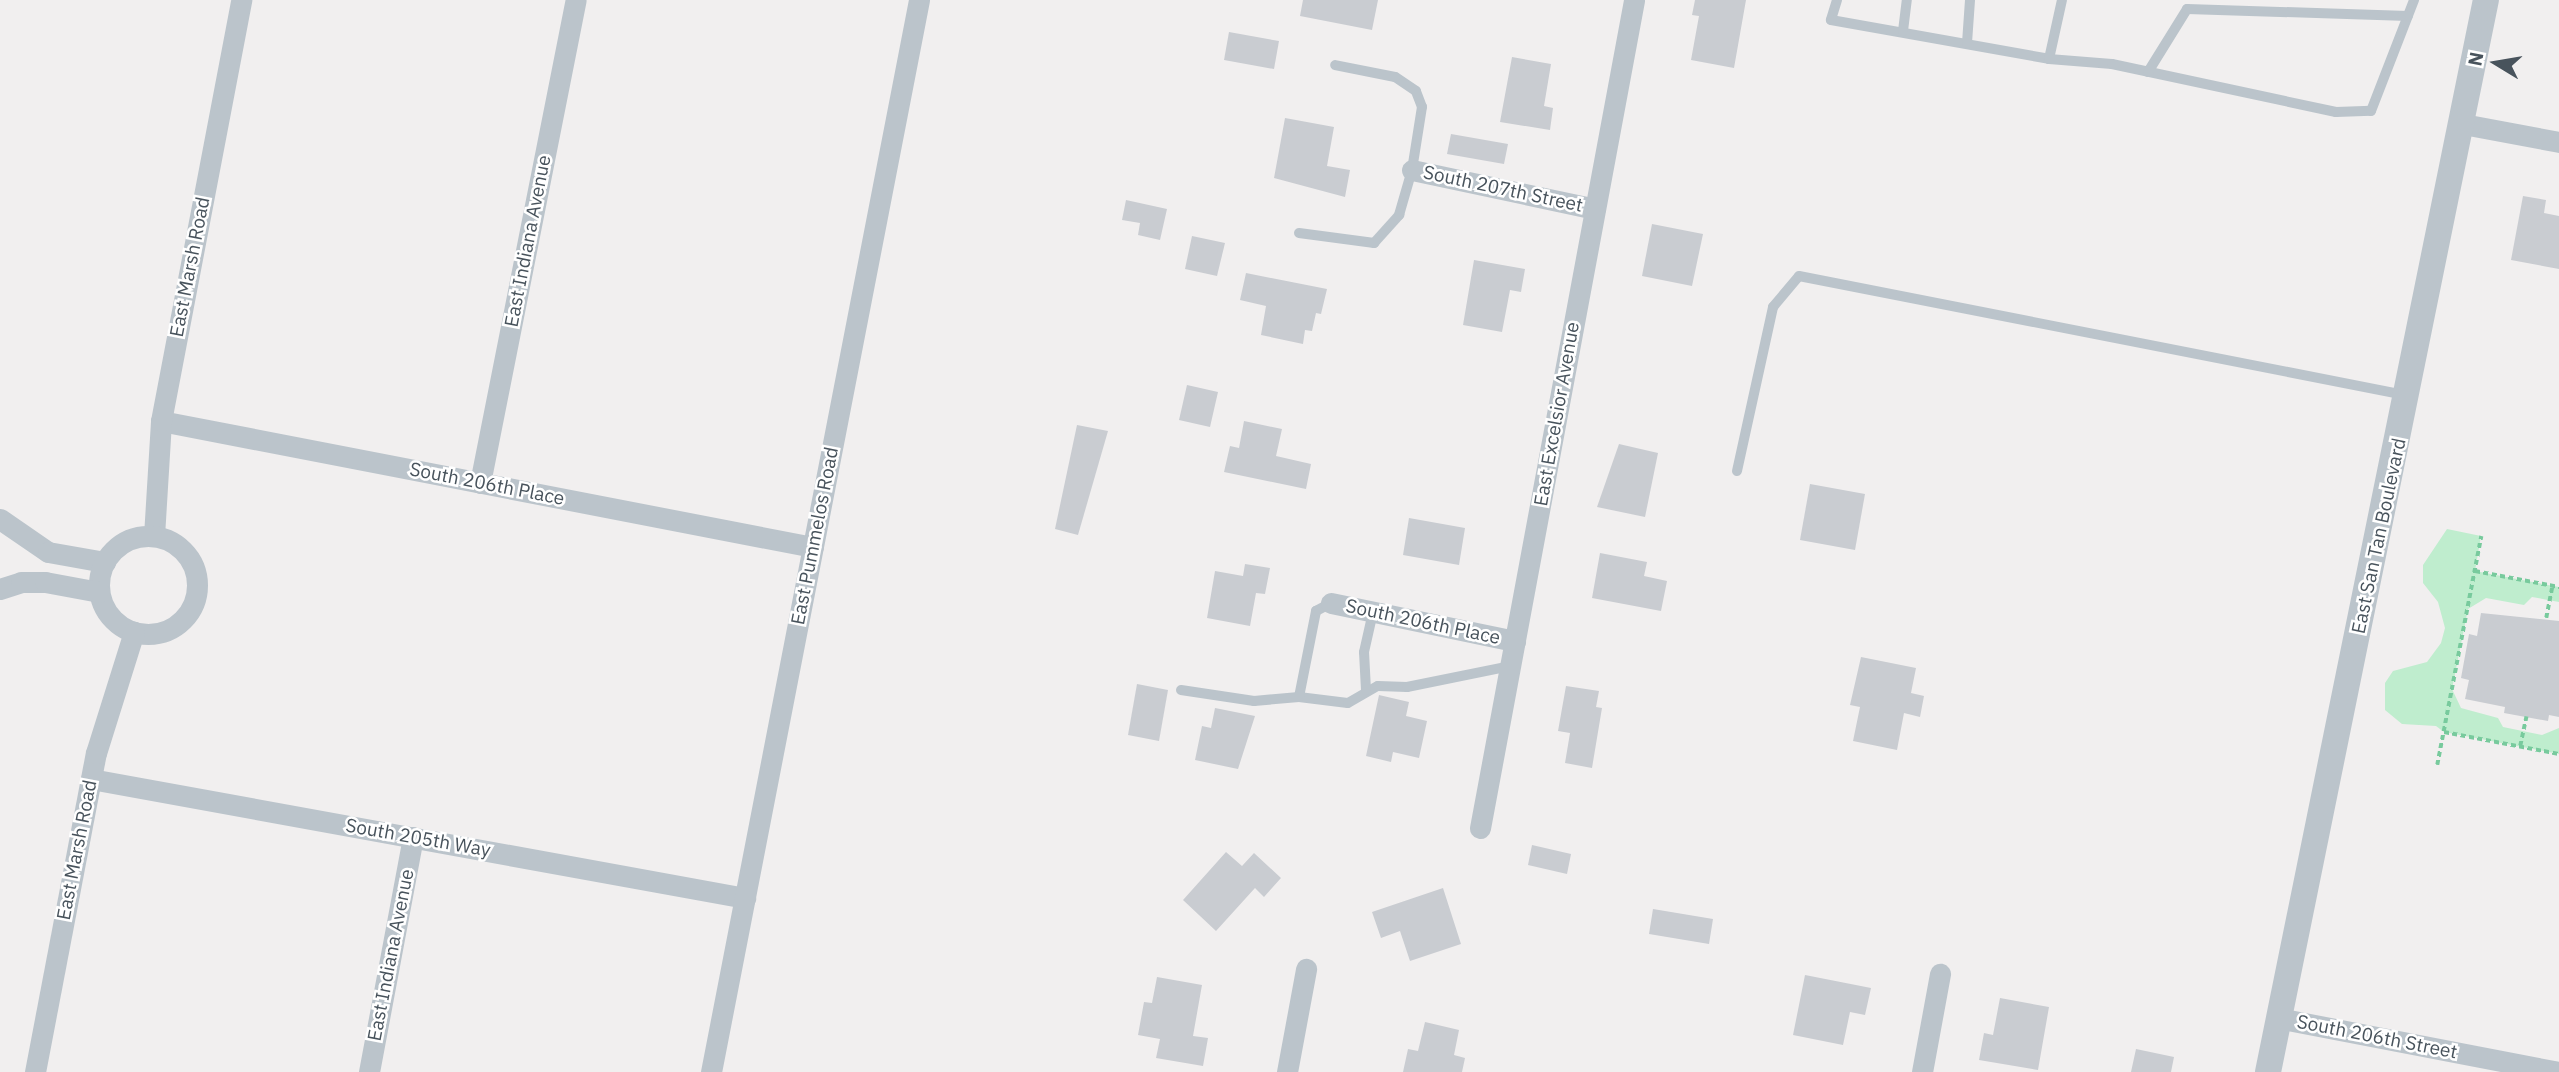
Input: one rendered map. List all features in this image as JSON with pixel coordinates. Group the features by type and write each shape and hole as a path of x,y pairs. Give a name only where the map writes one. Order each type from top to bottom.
{"street":[{"name":"East Marsh Road","path":"154,536 161,421 241,0"},
{"name":"East Indiana Avenue","path":"480,483 576,0"},
{"name":"East Pummelos Road","path":"711,1072 919,0"},
{"name":"East Excelsior Avenue","path":"1480,828 1634,0"},
{"name":"East San Tan Boulevard","path":"2268,1072 2408,396 2486,0"},
{"path":"2463,124 2559,142"},
{"name":"South 207th Street","path":"1412,170 1595,209"},
{"name":"South 206th Place","path":"161,421 813,547"},
{"path":"0,519 48,552 105,562"},
{"path":"154,536 182,550 192,563 196,595 190,610 173,627 150,635 134,632 111,617 99,592 105,562 125,542 154,536"},
{"path":"0,589 21,582 45,582 99,592"},
{"name":"South 206th Place","path":"1331,603 1515,640"},
{"name":"East Marsh Road","path":"35,1072 91,779 134,632"},
{"name":"South 205th Way","path":"91,779 744,898"},
{"name":"East Indiana Avenue","path":"369,1072 413,837"},
{"path":"1287,1072 1306,970"},
{"path":"1922,1072 1940,974"},
{"name":"South 206th Street","path":"2278,1018 2557,1072"}],"lane":[{"path":"1837,0 1831,20 2049,59 2148,72 2336,113 2371,111 2414,0"},
{"path":"1903,31 1907,0"},
{"path":"1967,43 1970,0"},
{"path":"2049,59 2062,0"},
{"path":"2148,72 2187,9 2408,16"},
{"path":"1299,233 1374,243 1399,215 1412,170 1422,107 1416,91 1395,77 1335,65"},
{"path":"1737,471 1773,307 1799,276 2408,396"},
{"path":"1299,697 1316,611 1331,603"},
{"path":"1366,690 1364,652 1373,612"},
{"path":"1181,690 1254,701 1299,697 1348,703 1366,690 1407,687 1510,666"}],"path":[{"path":"2437,765 2481,536"},
{"path":"2475,571 2559,587"},
{"path":"2546,618 2552,586"},
{"path":"2521,746 2526,717"},
{"path":"2444,732 2559,754"}],"green space":[{"path":"2447,529 2481,536 2475,571 2559,587 2559,602 2532,597 2524,605 2486,598 2468,609 2452,689 2461,708 2498,718 2503,727 2542,735 2559,728 2559,754 2444,732 2436,726 2402,724 2385,710 2385,683 2393,671 2427,662 2441,643 2445,628 2438,602 2423,583 2423,565"}],"building":[{"path":"1303,0 1378,0 1372,30 1300,16"},
{"path":"1695,0 1746,0 1734,68 1691,60 1699,16 1692,15"},
{"path":"1229,32 1279,41 1274,69 1224,60"},
{"path":"1512,57 1551,64 1544,106 1553,108 1550,130 1500,122"},
{"path":"1285,118 1334,127 1327,166 1350,170 1345,197 1274,178"},
{"path":"1451,134 1508,144 1504,164 1447,154"},
{"path":"2523,196 2546,200 2544,213 2559,216 2559,269 2511,260"},
{"path":"1126,200 1167,209 1160,240 1138,235 1140,223 1122,220"},
{"path":"1652,224 1703,234 1692,286 1642,276"},
{"path":"1192,236 1225,243 1217,276 1185,269"},
{"path":"1474,260 1525,269 1521,292 1510,290 1502,332 1463,325"},
{"path":"1246,273 1327,289 1321,314 1316,313 1312,331 1305,330 1303,344 1261,335 1266,306 1240,300"},
{"path":"1187,385 1218,392 1210,427 1179,420"},
{"path":"1244,421 1282,429 1276,456 1311,464 1306,489 1224,472 1230,446 1239,448"},
{"path":"1077,425 1108,431 1078,535 1055,529"},
{"path":"1619,444 1658,453 1645,517 1597,507"},
{"path":"1810,484 1865,494 1855,550 1800,540"},
{"path":"1409,518 1465,528 1459,565 1403,555"},
{"path":"1600,553 1647,562 1644,576 1667,581 1661,611 1592,598"},
{"path":"1245,564 1270,568 1265,594 1256,593 1250,626 1207,618 1215,571 1243,576"},
{"path":"2481,613 2559,621 2559,717 2549,715 2548,721 2504,713 2505,707 2465,699 2469,680 2461,678 2469,634 2477,636"},
{"path":"1861,657 1916,668 1911,693 1924,696 1920,717 1904,713 1897,750 1853,741 1860,707 1850,705"},
{"path":"1137,684 1168,690 1159,741 1128,735"},
{"path":"1566,686 1599,691 1596,707 1602,708 1592,768 1565,763 1570,733 1558,731"},
{"path":"1379,695 1409,702 1406,716 1427,721 1419,758 1393,752 1391,762 1366,756"},
{"path":"1215,708 1255,716 1238,769 1195,760 1202,726 1211,728"},
{"path":"1532,845 1571,854 1567,874 1528,865"},
{"path":"1226,852 1242,866 1254,853 1281,878 1264,897 1255,888 1216,931 1183,900"},
{"path":"1443,888 1461,944 1410,961 1400,931 1381,938 1372,912"},
{"path":"1653,909 1713,919 1709,944 1649,934"},
{"path":"1805,975 1871,988 1865,1015 1850,1012 1843,1045 1793,1035"},
{"path":"1157,977 1202,985 1193,1036 1208,1038 1203,1066 1156,1058 1160,1039 1138,1035 1144,1002 1152,1003"},
{"path":"2000,998 2049,1007 2038,1070 1979,1060 1984,1033 1993,1035"},
{"path":"1425,1022 1459,1030 1454,1055 1465,1058 1462,1072 1403,1072 1408,1049 1418,1051"},
{"path":"2136,1049 2174,1057 2171,1072 2131,1072"}]}
